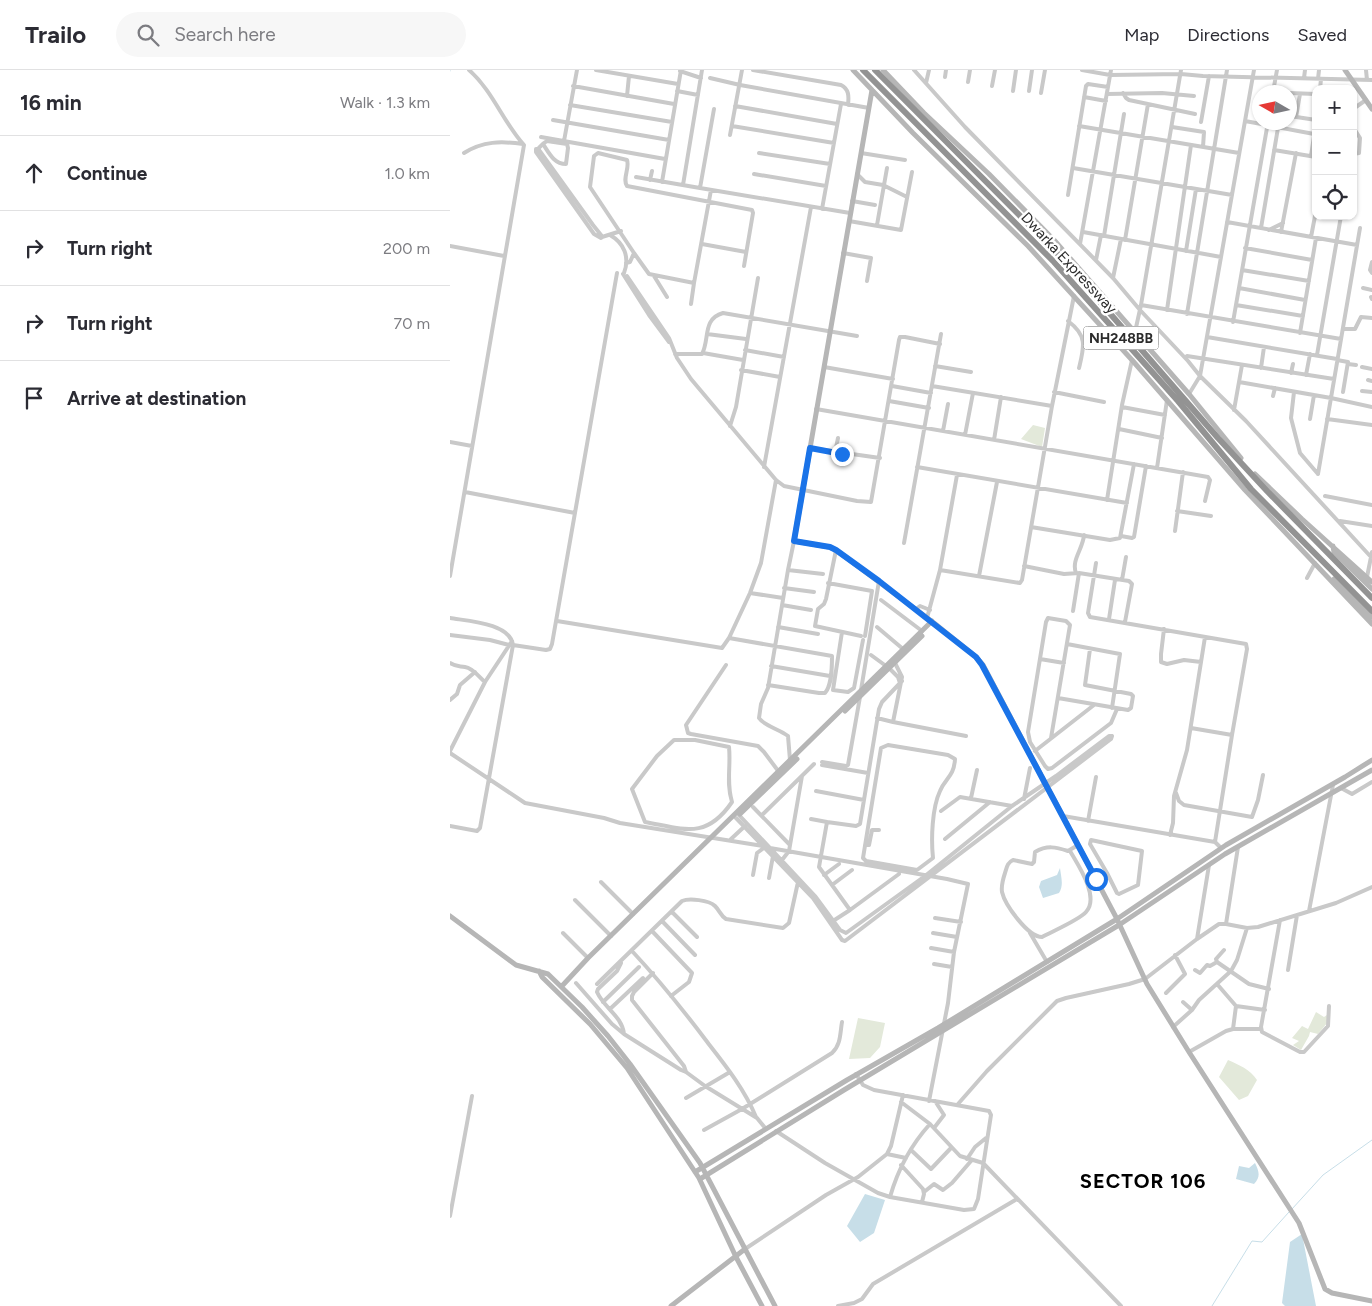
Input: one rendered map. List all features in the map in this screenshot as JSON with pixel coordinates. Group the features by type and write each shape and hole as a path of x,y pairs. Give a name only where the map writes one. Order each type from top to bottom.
{"highway":[{"name":"Dwarka Expressway","path":"863,70 1054,262 1178,401 1251,489 1372,611"},
{"name":"Dwarka Expressway","path":"875,70 1061,257 1218,438 1372,598"}],"street":[{"path":"450,576 523,144 485,87 469,70"},
{"path":"564,140 577,70"},
{"path":"596,70 678,84"},
{"path":"683,185 702,70"},
{"path":"730,135 742,70"},
{"path":"753,70 841,85 846,88 849,95 848,104"},
{"path":"791,76 792,70"},
{"path":"854,70 1028,246 1132,360 1245,490 1315,564 1372,617"},
{"path":"883,70 924,113 989,174 1054,240 1189,394 1240,458 1261,480 1372,582"},
{"path":"914,70 965,127 1113,278 1200,376 1372,554 1367,577"},
{"path":"926,83 928,70"},
{"path":"945,78 946,70"},
{"path":"968,82 970,70"},
{"path":"992,86 995,70"},
{"path":"1013,91 1016,70"},
{"path":"1028,91 1032,70"},
{"path":"1041,92 1045,70"},
{"path":"1082,70 1181,72 1203,76 1370,80 1366,70"},
{"path":"1203,76 1204,70"},
{"path":"1188,314 1227,70"},
{"path":"1189,394 1200,376 1254,70"},
{"path":"1274,85 1277,70"},
{"path":"1304,78 1305,70"},
{"path":"1319,70 1320,85"},
{"path":"1346,70 1372,108"},
{"path":"662,182 680,71 701,78"},
{"path":"1080,244 1111,72"},
{"path":"1135,332 1141,308 1181,72"},
{"path":"627,96 629,76"},
{"path":"1202,122 1209,76"},
{"path":"710,78 869,108"},
{"path":"1068,195 1086,86 1088,84 1108,87"},
{"path":"573,86 674,104"},
{"path":"790,760 788,736 779,729 762,722 759,718 772,666 784,588 794,541 872,90"},
{"path":"677,91 698,94"},
{"path":"1123,93 1129,100 1196,114"},
{"path":"1107,94 1177,94 1194,96"},
{"path":"1297,94 1312,94"},
{"path":"1297,111 1300,94"},
{"path":"1084,98 1106,101"},
{"path":"1357,106 1366,100"},
{"path":"822,208 841,104"},
{"path":"1113,278 1123,239 1148,104"},
{"path":"570,105 672,122"},
{"path":"735,106 837,124"},
{"path":"700,188 714,109"},
{"path":"1096,260 1103,236 1124,114"},
{"path":"1297,117 1312,121"},
{"path":"553,120 669,140"},
{"path":"1245,121 1252,122"},
{"path":"732,126 834,143"},
{"path":"1079,126 1239,153"},
{"path":"1172,127 1204,132 1203,147"},
{"path":"1233,322 1266,130"},
{"path":"1261,228 1278,130"},
{"path":"1297,130 1312,134"},
{"path":"1357,134 1360,140 1359,153 1357,153"},
{"path":"541,137 666,159"},
{"path":"543,144 559,164 566,164 568,146 549,141 543,144 536,152 596,236 599,238 621,232"},
{"path":"464,153 474,147 490,142 523,144"},
{"path":"1167,310 1191,145"},
{"path":"1274,150 1312,156"},
{"path":"1281,232 1296,153"},
{"path":"694,283 649,274 590,189 593,160 596,154 627,160 625,184 627,186 752,210 744,266"},
{"path":"759,154 830,164"},
{"path":"861,154 905,160"},
{"path":"877,225 887,168"},
{"path":"1073,168 1232,196"},
{"path":"650,180 652,172"},
{"path":"849,221 902,230 912,172"},
{"path":"754,174 826,186"},
{"path":"857,174 865,182 884,186 907,197"},
{"path":"970,188 989,174"},
{"path":"636,177 850,213"},
{"path":"1186,251 1196,189"},
{"path":"691,304 711,190"},
{"path":"852,201 876,205"},
{"path":"764,467 811,207"},
{"path":"1300,333 1312,260 1315,220"},
{"path":"1317,355 1341,220"},
{"path":"1227,222 1357,245"},
{"path":"1269,230 1283,223"},
{"path":"1294,392 1291,418 1300,453 1318,474 1360,228"},
{"path":"1083,232 1221,257"},
{"path":"610,235 618,240 623,247 626,263 624,274 695,384 764,467 784,486 871,502 900,337 940,344"},
{"path":"702,244 746,252"},
{"path":"450,246 504,256"},
{"path":"1245,248 1312,260"},
{"path":"626,263 630,262 634,253"},
{"path":"843,253 871,258 867,281"},
{"path":"1372,262 1370,270 1372,273"},
{"path":"1242,270 1309,281"},
{"path":"450,635 546,650 550,649 557,620 617,273"},
{"path":"654,276 667,297"},
{"path":"730,426 735,410 758,278"},
{"path":"1238,288 1305,300"},
{"path":"1363,288 1372,290"},
{"path":"940,570 1018,583 1022,580 1054,392 1074,296"},
{"path":"1236,305 1302,316"},
{"path":"1141,308 1167,310 1341,339"},
{"path":"703,353 708,323 720,313 857,336"},
{"path":"1342,329 1355,329 1361,317 1372,318"},
{"path":"1068,321 1078,330 1084,343 1079,368"},
{"path":"707,334 746,339"},
{"path":"904,543 941,334"},
{"path":"1207,337 1317,355 1356,365"},
{"path":"1261,368 1264,346"},
{"path":"745,350 784,357"},
{"path":"675,354 698,356 703,353 743,360"},
{"path":"1306,375 1310,354"},
{"path":"1186,356 1334,379"},
{"path":"1107,500 1122,407 1132,360"},
{"path":"1291,373 1292,364"},
{"path":"1343,392 1348,364"},
{"path":"1234,410 1242,365"},
{"path":"935,366 971,372"},
{"path":"824,367 893,379"},
{"path":"1362,368 1372,369"},
{"path":"741,370 780,377"},
{"path":"1240,382 1372,407"},
{"path":"892,386 931,393"},
{"path":"932,386 1052,406"},
{"path":"1273,396 1275,388"},
{"path":"1362,391 1372,392"},
{"path":"965,435 972,392"},
{"path":"1054,392 1104,402"},
{"path":"1310,419 1314,395"},
{"path":"994,440 1001,397"},
{"path":"1157,468 1167,400"},
{"path":"889,401 929,408"},
{"path":"943,431 948,404"},
{"path":"1122,407 1165,415"},
{"path":"816,409 1210,478 1205,501"},
{"path":"1327,419 1372,425"},
{"path":"1119,429 1162,438"},
{"path":"835,453 838,438"},
{"path":"450,442 472,446"},
{"path":"810,448 880,458"},
{"path":"1121,536 1134,464"},
{"path":"1031,527 1115,540 1121,536 1134,537 1146,466"},
{"path":"917,467 1127,503"},
{"path":"1175,531 1183,472"},
{"path":"887,667 895,663 931,621 930,610 940,570 957,474"},
{"path":"557,620 720,649 729,638 750,593 762,558 776,480"},
{"path":"979,576 997,482"},
{"path":"465,492 575,513"},
{"path":"1325,496 1372,505"},
{"path":"1177,511 1211,516"},
{"path":"1339,521 1372,526"},
{"path":"1283,530 1312,527"},
{"path":"1073,610 1078,573 1075,564 1083,546 1084,535"},
{"path":"794,541 830,547 836,550 916,609 979,660 1096,879 1145,979 1173,1027 1292,1210 1302,1229 1324,1288 1332,1293 1372,1301"},
{"path":"1333,546 1334,552 1372,589"},
{"path":"836,550 826,599 824,604 818,609 816,626 863,638"},
{"path":"1122,580 1126,557"},
{"path":"1096,562 1089,616 1244,643 1247,646 1214,842"},
{"path":"1307,578 1315,564"},
{"path":"1024,566 1064,574 1078,573 1130,581 1132,584 1125,622"},
{"path":"788,570 823,574"},
{"path":"1324,571 1372,624"},
{"path":"1109,619 1115,580"},
{"path":"868,773 822,763 848,765 857,694 879,581"},
{"path":"828,583 872,591 854,688 857,694"},
{"path":"784,588 814,592"},
{"path":"750,593 783,598"},
{"path":"881,600 922,631"},
{"path":"782,605 811,610"},
{"path":"916,609 920,606 930,610"},
{"path":"450,618 497,627 511,644 490,779 479,830 450,826"},
{"path":"1051,738 1069,622 1048,618 1028,732 1029,739 1048,769 1052,768 1111,723 1114,708 1114,691 1120,654 1067,644"},
{"path":"562,986 586,965 790,760 887,667 931,621"},
{"path":"778,627 818,634"},
{"path":"876,627 903,649"},
{"path":"1164,629 1161,662 1167,664 1184,660 1201,662"},
{"path":"842,632 833,689 857,694"},
{"path":"1170,835 1176,792 1191,728 1205,636"},
{"path":"729,638 830,655 832,658 828,690 823,694 768,685"},
{"path":"511,644 485,682 450,752 529,805 604,818 620,823 764,846"},
{"path":"1058,698 1130,710 1133,696 1131,694 1085,685 1090,649"},
{"path":"871,655 887,667 901,682"},
{"path":"1040,659 1064,663"},
{"path":"450,663 455,667 467,667 485,682"},
{"path":"893,722 901,682 900,671 895,663"},
{"path":"726,665 686,725 688,733 758,746 780,772"},
{"path":"772,666 830,676"},
{"path":"450,700 457,694 460,685 475,672"},
{"path":"811,819 858,825 861,821 877,718 882,702 901,682"},
{"path":"576,972 576,969 610,936 737,816 857,694"},
{"path":"1029,755 1094,705"},
{"path":"877,718 966,736"},
{"path":"1191,728 1232,735"},
{"path":"737,816 744,826 816,902 842,940 845,941 934,870 939,867 1046,786 1111,740 1112,736 1109,736 1056,776 1046,786 1012,806 939,867"},
{"path":"674,740 695,740 728,747 730,759 728,788 732,802 715,820 705,827 694,830 645,822 632,790 657,756 674,740"},
{"path":"933,858 916,870 863,860 883,746 888,745 948,754 955,758 950,778 941,788 933,823 933,858 939,867"},
{"path":"695,1172 856,1074 1118,922 1220,848 1333,785 1372,760"},
{"path":"762,815 814,764"},
{"path":"1024,799 1030,768"},
{"path":"972,798 977,770"},
{"path":"700,1179 1238,847 1372,770"},
{"path":"1176,792 1179,800 1184,805 1248,817 1254,816 1262,775"},
{"path":"782,860 789,851 802,776"},
{"path":"1088,821 1096,777"},
{"path":"1341,788 1352,794 1372,782"},
{"path":"1309,911 1333,785"},
{"path":"816,791 864,800"},
{"path":"940,811 957,798 972,798 1012,806"},
{"path":"945,839 990,802"},
{"path":"754,807 790,845"},
{"path":"737,816 816,896 840,930 846,933 927,876"},
{"path":"1063,816 1214,842 1220,848"},
{"path":"715,820 722,828"},
{"path":"827,822 819,867 850,910"},
{"path":"731,839 744,826"},
{"path":"865,845 869,845 872,830 879,830"},
{"path":"748,844 756,838"},
{"path":"1091,840 1142,851 1139,882 1136,887 1122,894 1117,893 1107,873 1090,844 1091,840"},
{"path":"1047,962 1030,933 1002,894 1002,882 1007,865 1013,860 1032,864 1035,852 1038,850 1058,846 1070,850 1078,845"},
{"path":"753,874 757,853 764,846"},
{"path":"1226,924 1238,847"},
{"path":"770,848 968,884 954,952 948,1003 942,1025 929,1101"},
{"path":"1030,933 1042,937 1084,914 1089,908 1090,890 1070,850"},
{"path":"769,878 773,856"},
{"path":"928,862 934,870"},
{"path":"824,875 839,864"},
{"path":"1197,938 1209,865"},
{"path":"832,885 852,870"},
{"path":"1096,879 1107,873"},
{"path":"834,921 899,874"},
{"path":"602,882 633,914"},
{"path":"597,984 680,903 686,900 695,900 713,904 721,916 726,919 783,928 789,923 798,882"},
{"path":"958,1104 1057,1002 1066,998 1145,979 1215,926 1226,924 1247,928 1258,927 1349,898 1372,887"},
{"path":"575,900 610,936"},
{"path":"672,912 696,937"},
{"path":"1288,970 1297,915"},
{"path":"450,916 512,962 548,974 562,986 601,1028 630,1064 703,1168 774,1306"},
{"path":"935,918 960,922"},
{"path":"1261,1029 1280,920"},
{"path":"662,921 694,955"},
{"path":"1173,1027 1231,971 1237,960 1247,928"},
{"path":"652,931 692,973 689,982 671,996"},
{"path":"563,933 588,958"},
{"path":"933,933 957,937"},
{"path":"931,948 954,952"},
{"path":"1217,962 1216,959 1224,950"},
{"path":"632,951 671,996 730,1072 750,1103 756,1118"},
{"path":"1166,993 1185,974 1175,955"},
{"path":"622,960 617,971 597,990 598,995 622,1025 624,1034"},
{"path":"1217,962 1249,984 1269,989"},
{"path":"1195,970 1200,973 1207,965 1210,966 1217,962"},
{"path":"934,964 952,966"},
{"path":"603,1002 639,967"},
{"path":"539,971 542,977 590,1024 627,1068 700,1179 736,1257 762,1306"},
{"path":"653,974 634,992 632,1000 684,1066 686,1072"},
{"path":"610,1010 643,978"},
{"path":"576,983 624,1034 756,1118 766,1129"},
{"path":"1217,984 1236,1006 1265,1010"},
{"path":"1183,1002 1192,1010"},
{"path":"1233,1029 1236,1006"},
{"path":"1189,1052 1233,1029 1261,1029 1264,1033 1300,1052 1304,1052 1328,1026 1329,1006"},
{"path":"704,1130 742,1109 832,1053 839,1040 842,1022"},
{"path":"686,1098 730,1072"},
{"path":"776,1132 878,1193 890,1197 964,1210 974,1209 977,1205 991,1115 989,1111 874,1090 863,1085 856,1074"},
{"path":"671,1306 745,1249 853,1179 887,1154 891,1146 903,1095"},
{"path":"450,1216 472,1096"},
{"path":"890,1197 901,1165 911,1150 944,1115 935,1101"},
{"path":"901,1102 932,1126 951,1148 969,1160 983,1164 1121,1306"},
{"path":"922,1202 924,1192 934,1184 943,1190 952,1183 969,1160 975,1147 986,1138"},
{"path":"975,1147 984,1155"},
{"path":"911,1150 930,1169 951,1148"},
{"path":"887,1154 906,1158"},
{"path":"901,1165 924,1192"},
{"path":"838,1306 854,1303 862,1299 873,1284 1017,1199"}],"green space":[{"path":"1033,425 1045,428 1042,447 1021,439"},
{"path":"1316,1012 1324,1017 1327,1015 1328,1022 1318,1034 1310,1032 1301,1050 1293,1045 1299,1041 1292,1038 1302,1026 1308,1029"},
{"path":"858,1018 885,1023 880,1047 870,1058 849,1059"},
{"path":"1228,1060 1248,1070 1257,1080 1248,1096 1239,1100 1219,1077"}],"water":[{"path":"1060,868 1061,890 1059,893 1043,898 1039,887 1041,881 1057,875"},
{"path":"1255,1163 1259,1174 1254,1184 1236,1179 1239,1166 1249,1168"},
{"path":"865,1194 885,1200 874,1233 860,1242 847,1226"},
{"path":"1302,1234 1316,1306 1285,1306 1282,1303 1290,1242"}],"waterway":[{"path":"1292,1209 1323,1175 1372,1140"},
{"path":"1212,1306 1252,1241 1262,1242 1289,1212"}],"district":[{"name":"SECTOR 106","path":"1143,1181"}],"route":[{"path":"842,454 810,448 794,541 830,547 836,550 934,623 976,657 1096,879"}]}
